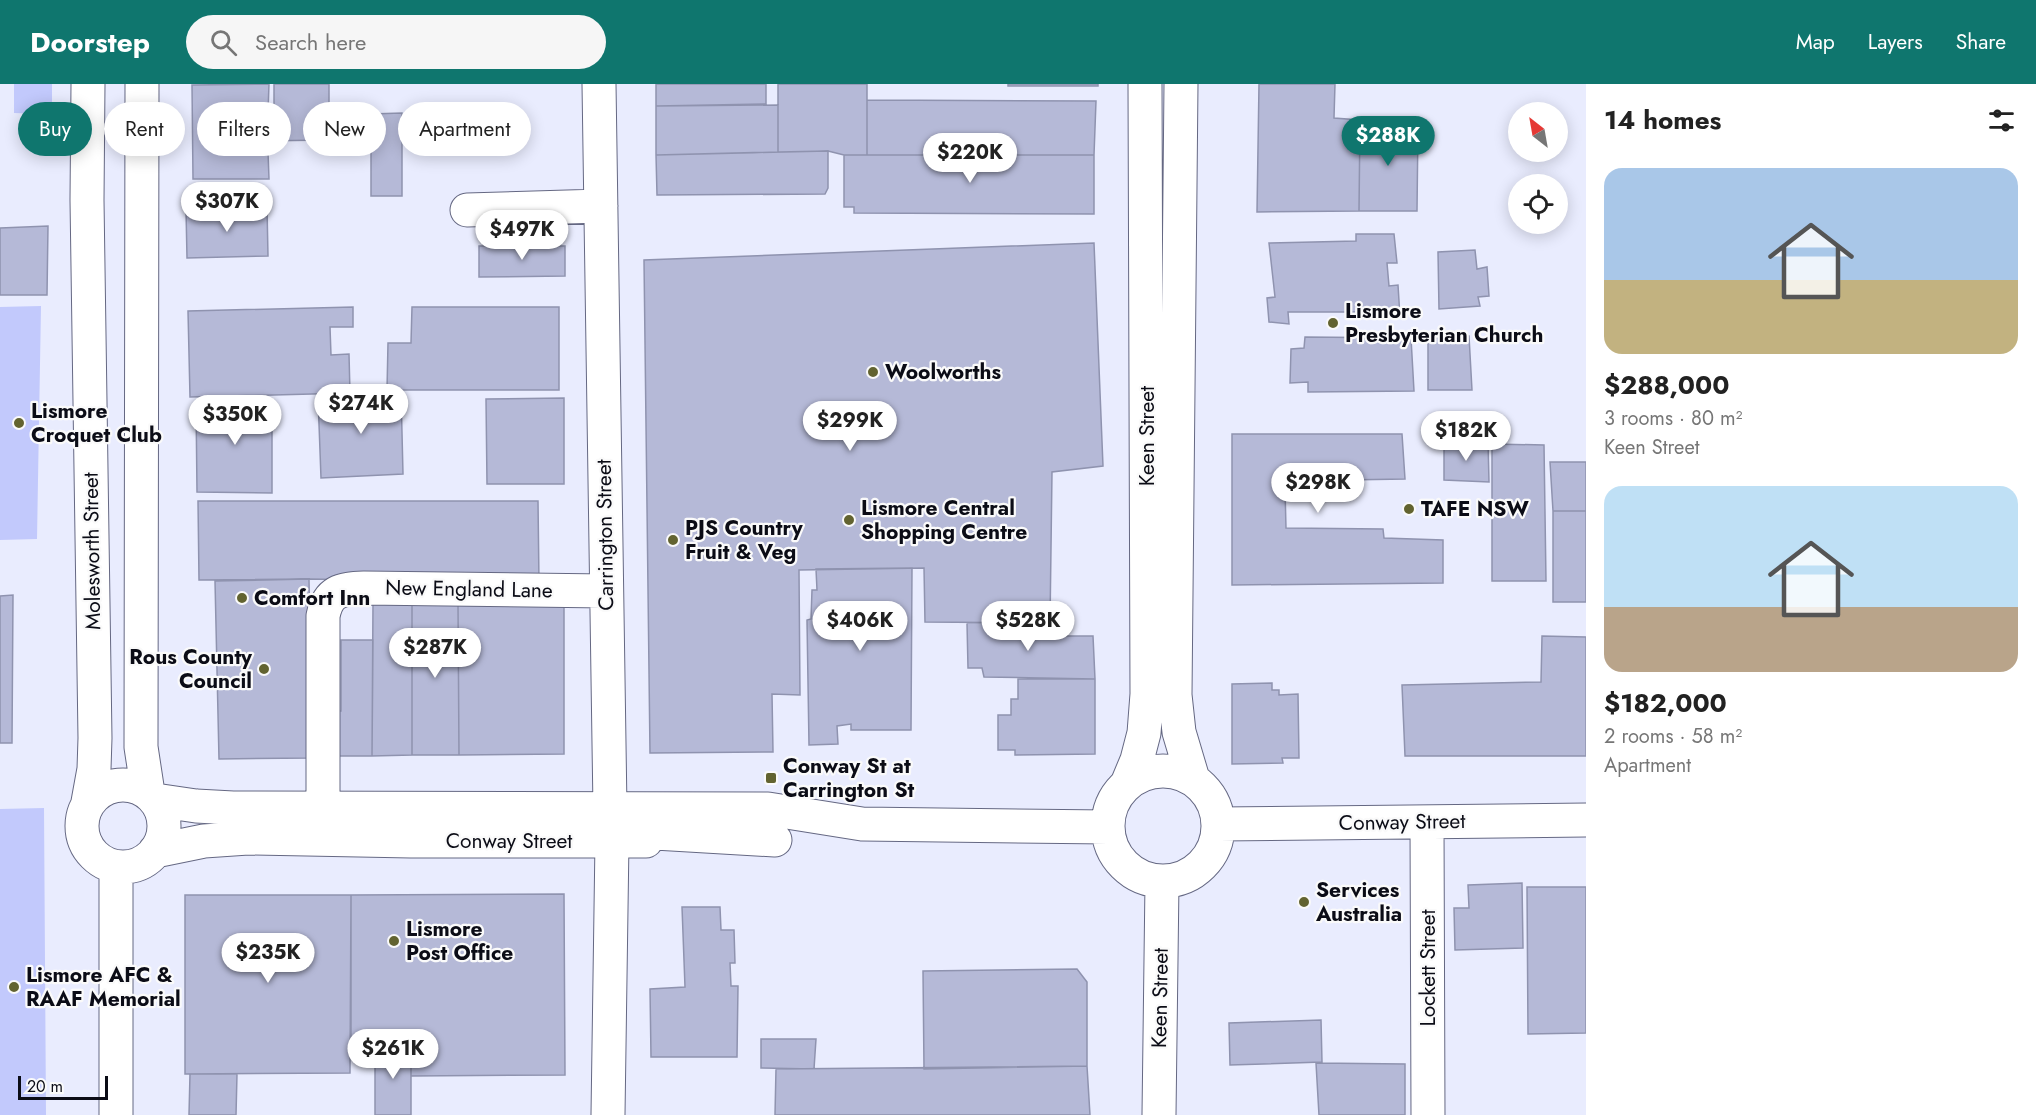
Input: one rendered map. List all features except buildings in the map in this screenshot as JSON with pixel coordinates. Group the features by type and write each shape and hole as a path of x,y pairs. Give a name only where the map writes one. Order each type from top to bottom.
{"street":[{"name":"Molesworth Street","path":"88,84 87,201 95,738 94,769 88,802"},
{"path":"142,84 141,747 152,796 163,816 164,825 160,843 155,851 138,864 116,867 97,858 84,842 81,822 88,802 102,789 111,785 131,785 152,796"},
{"name":"Carrington Street","path":"599,84 611,825 608,1115"},
{"name":"Keen Street","path":"1127,784 1137,760 1144,733 1147,694 1145,84"},
{"name":"Keen Street","path":"1181,84 1175,695 1179,732 1193,779"},
{"path":"467,210 601,206"},
{"name":"New England Lane","path":"323,807 323,616 325,604 331,596 344,589 364,588 606,591"},
{"path":"1159,771 1177,772 1193,779 1206,791 1215,806 1219,824 1217,842 1209,858 1196,871 1179,879 1162,882 1145,879 1130,871 1118,859 1110,843 1107,827 1110,811 1117,796 1127,784 1143,775 1159,771"},
{"name":"Conway Street","path":"152,796 196,806 323,807 611,825 775,840 862,824"},
{"name":"Conway Street","path":"155,851 204,841 248,838 411,842 768,809 862,824 1107,827"},
{"name":"Conway Street","path":"1219,824 1586,820"},
{"name":"Lockett Street","path":"1426,822 1428,1115"},
{"path":"116,867 116,1115"},
{"name":"Keen Street","path":"1159,1115 1162,882"}],"shaded area":[{"path":"14,84 52,84 52,102 18,102 18,113 14,113"},
{"name":"Lismore Croquet Club","path":"41,306 37,539 0,540 0,307"},
{"path":"44,808 46,1115 0,1115 0,809"}],"place":[{"name":"Lismore Presbyterian Church","path":"1333,323"},
{"name":"Woolworths","path":"873,372"},
{"name":"Lismore Croquet Club","path":"19,423"},
{"name":"TAFE NSW","path":"1409,509"},
{"name":"Lismore Central Shopping Centre","path":"849,520"},
{"name":"PJS Country Fruit & Veg","path":"673,540"},
{"name":"Comfort Inn","path":"242,598"},
{"name":"Rous County Council","path":"264,669"},
{"name":"Conway St at Carrington St","path":"771,778"},
{"name":"Services Australia","path":"1304,902"},
{"name":"Lismore Post Office","path":"394,941"},
{"name":"Lismore AFC & RAAF Memorial","path":"14,987"}]}
